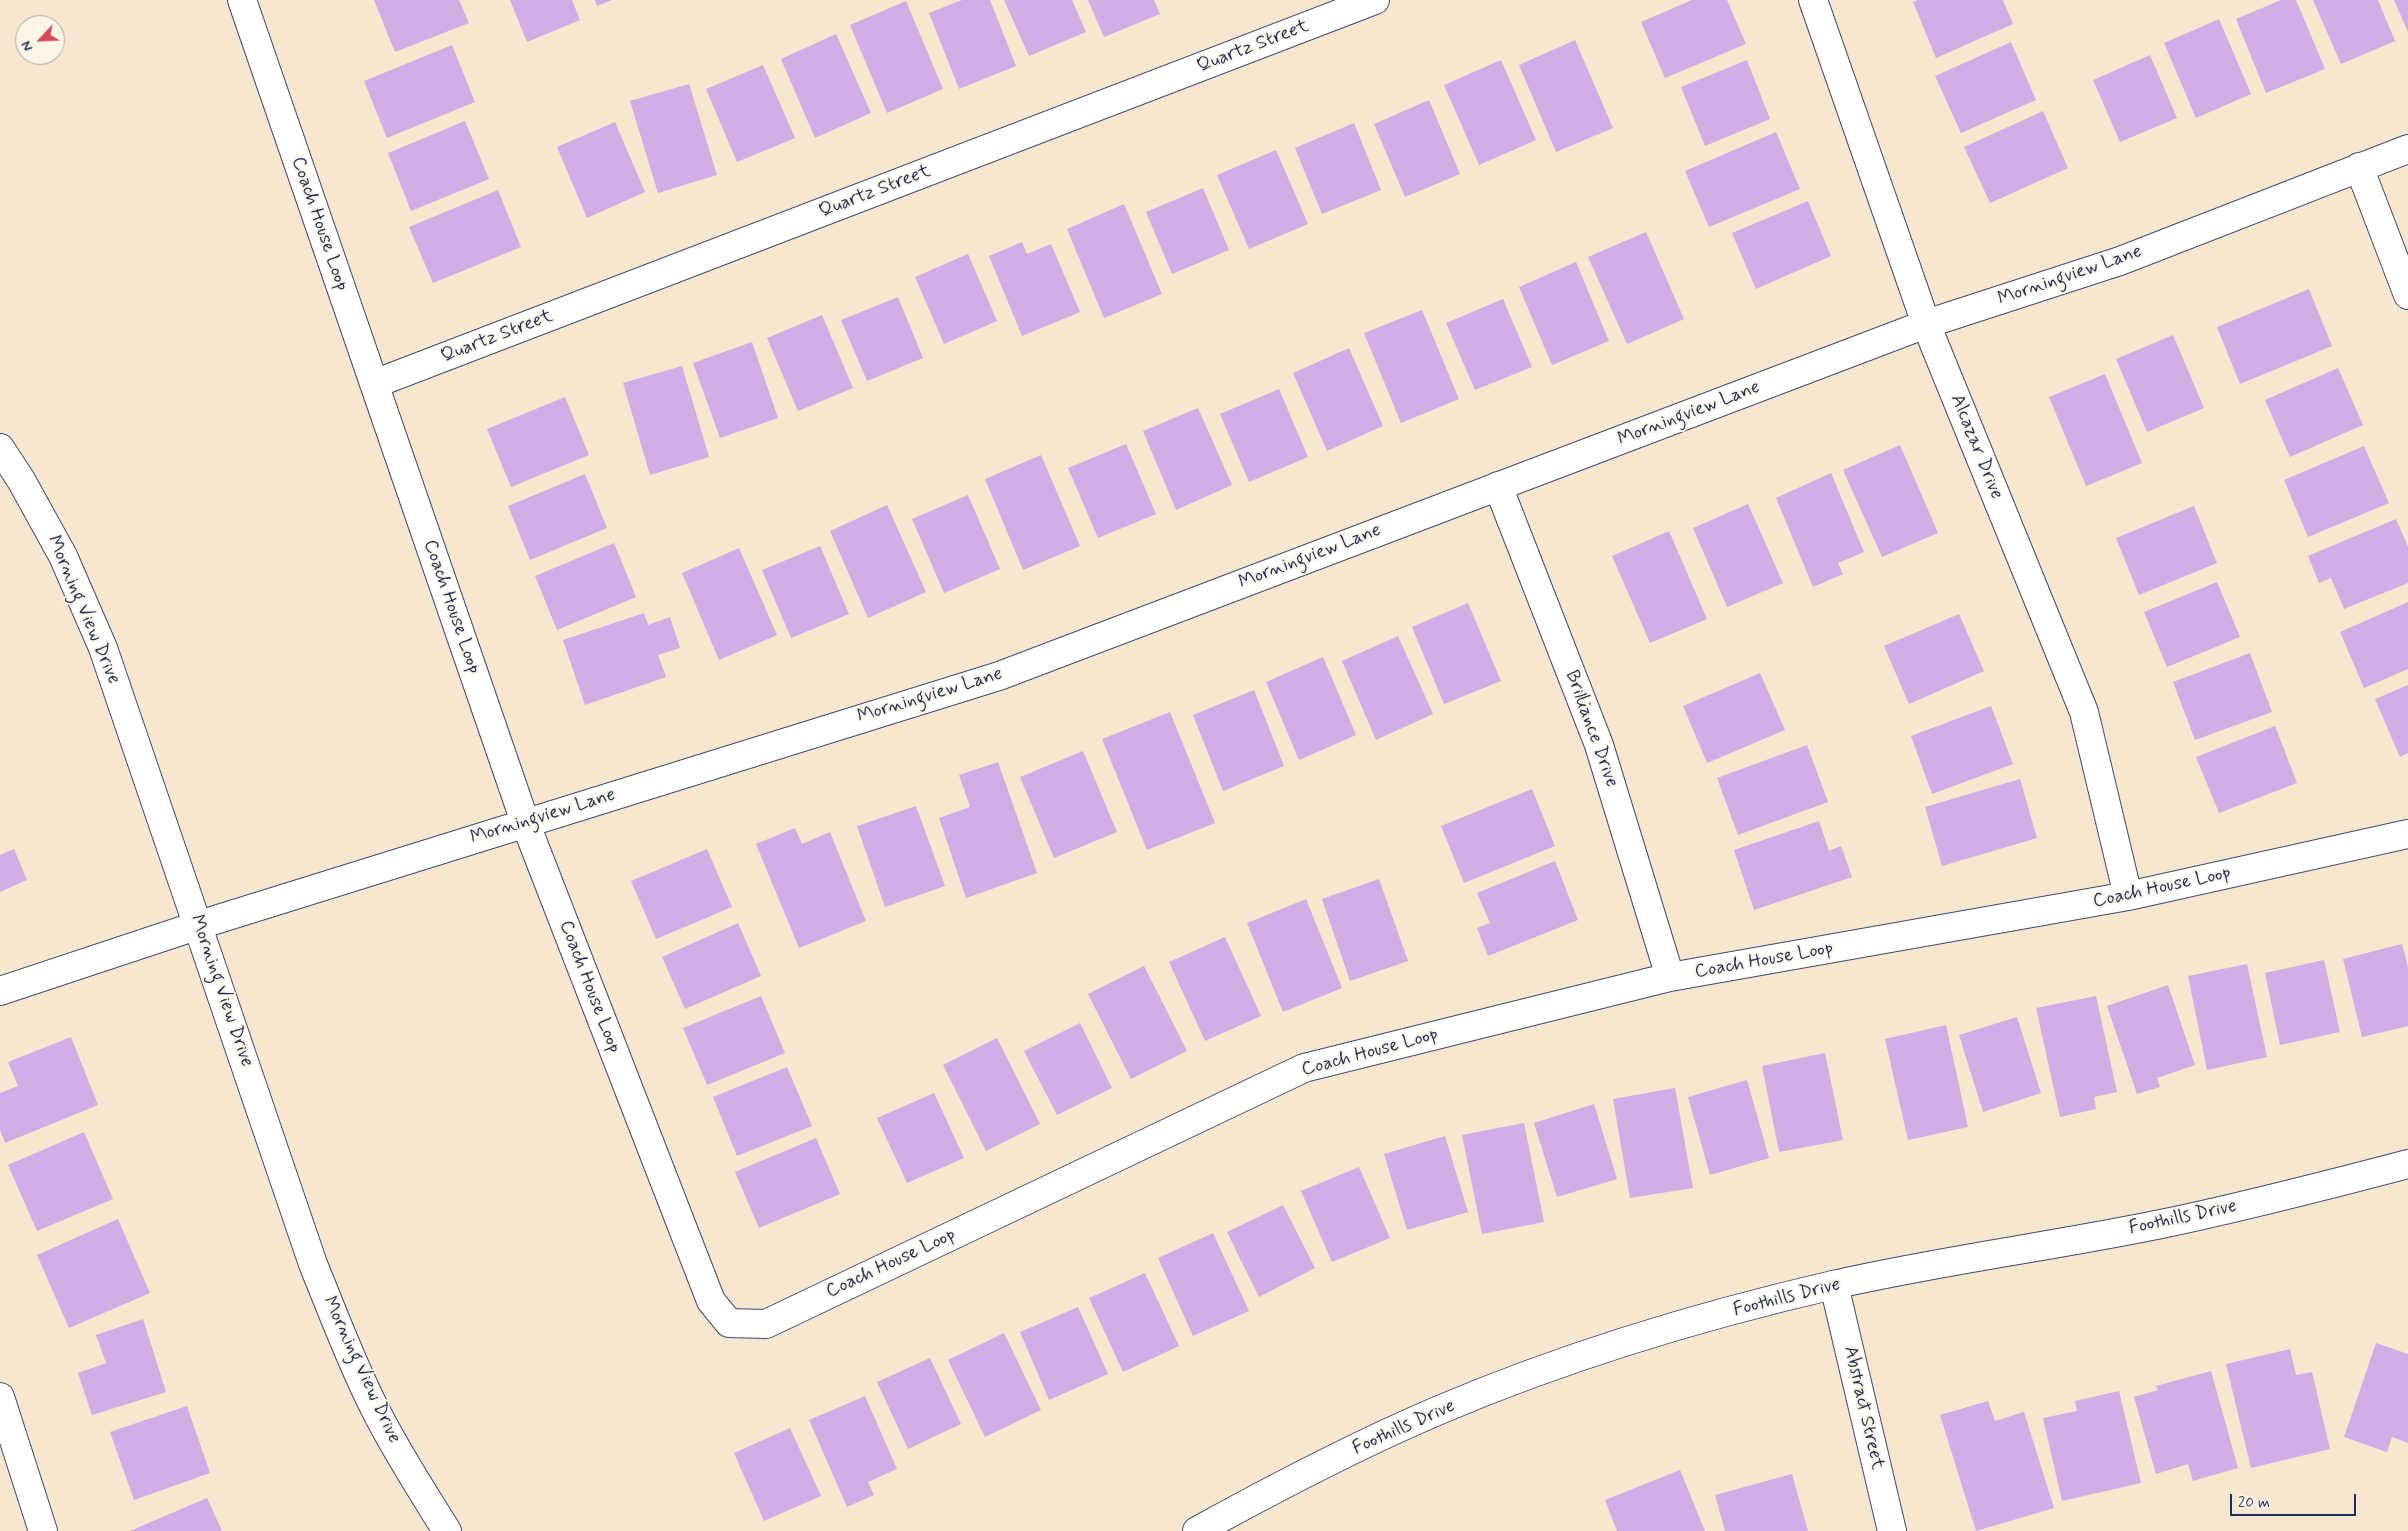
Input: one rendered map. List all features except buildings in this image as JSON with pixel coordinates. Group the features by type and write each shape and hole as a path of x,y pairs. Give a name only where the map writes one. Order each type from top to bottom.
{"street":[{"name":"Coach House Loop","path":"242,0 525,822 711,1301 729,1323 766,1324 1304,1068 1670,977 2128,896 2408,834"},
{"name":"Quartz Street","path":"374,384 1375,0"},
{"name":"Alcazar Drive","path":"1814,0 1926,324 2084,712 2128,896"},
{"name":"Morningview Lane","path":"0,991 199,925 525,822 999,676 1926,324 2120,260 2408,149"},
{"path":"2359,167 2408,295"},
{"name":"Morning View Drive","path":"0,448 21,480 63,556 103,648 313,1264 341,1334 375,1409 410,1473 447,1531"},
{"name":"Brilliance Drive","path":"1498,486 1599,745 1670,977"},
{"name":"Foothills Drive","path":"1197,1531 1356,1449 1437,1411 1520,1378 1604,1349 1720,1315 1834,1285 2165,1223 2408,1164"},
{"name":"Abstract Street","path":"1834,1285 1892,1531"},
{"path":"0,1397 44,1531"}]}
